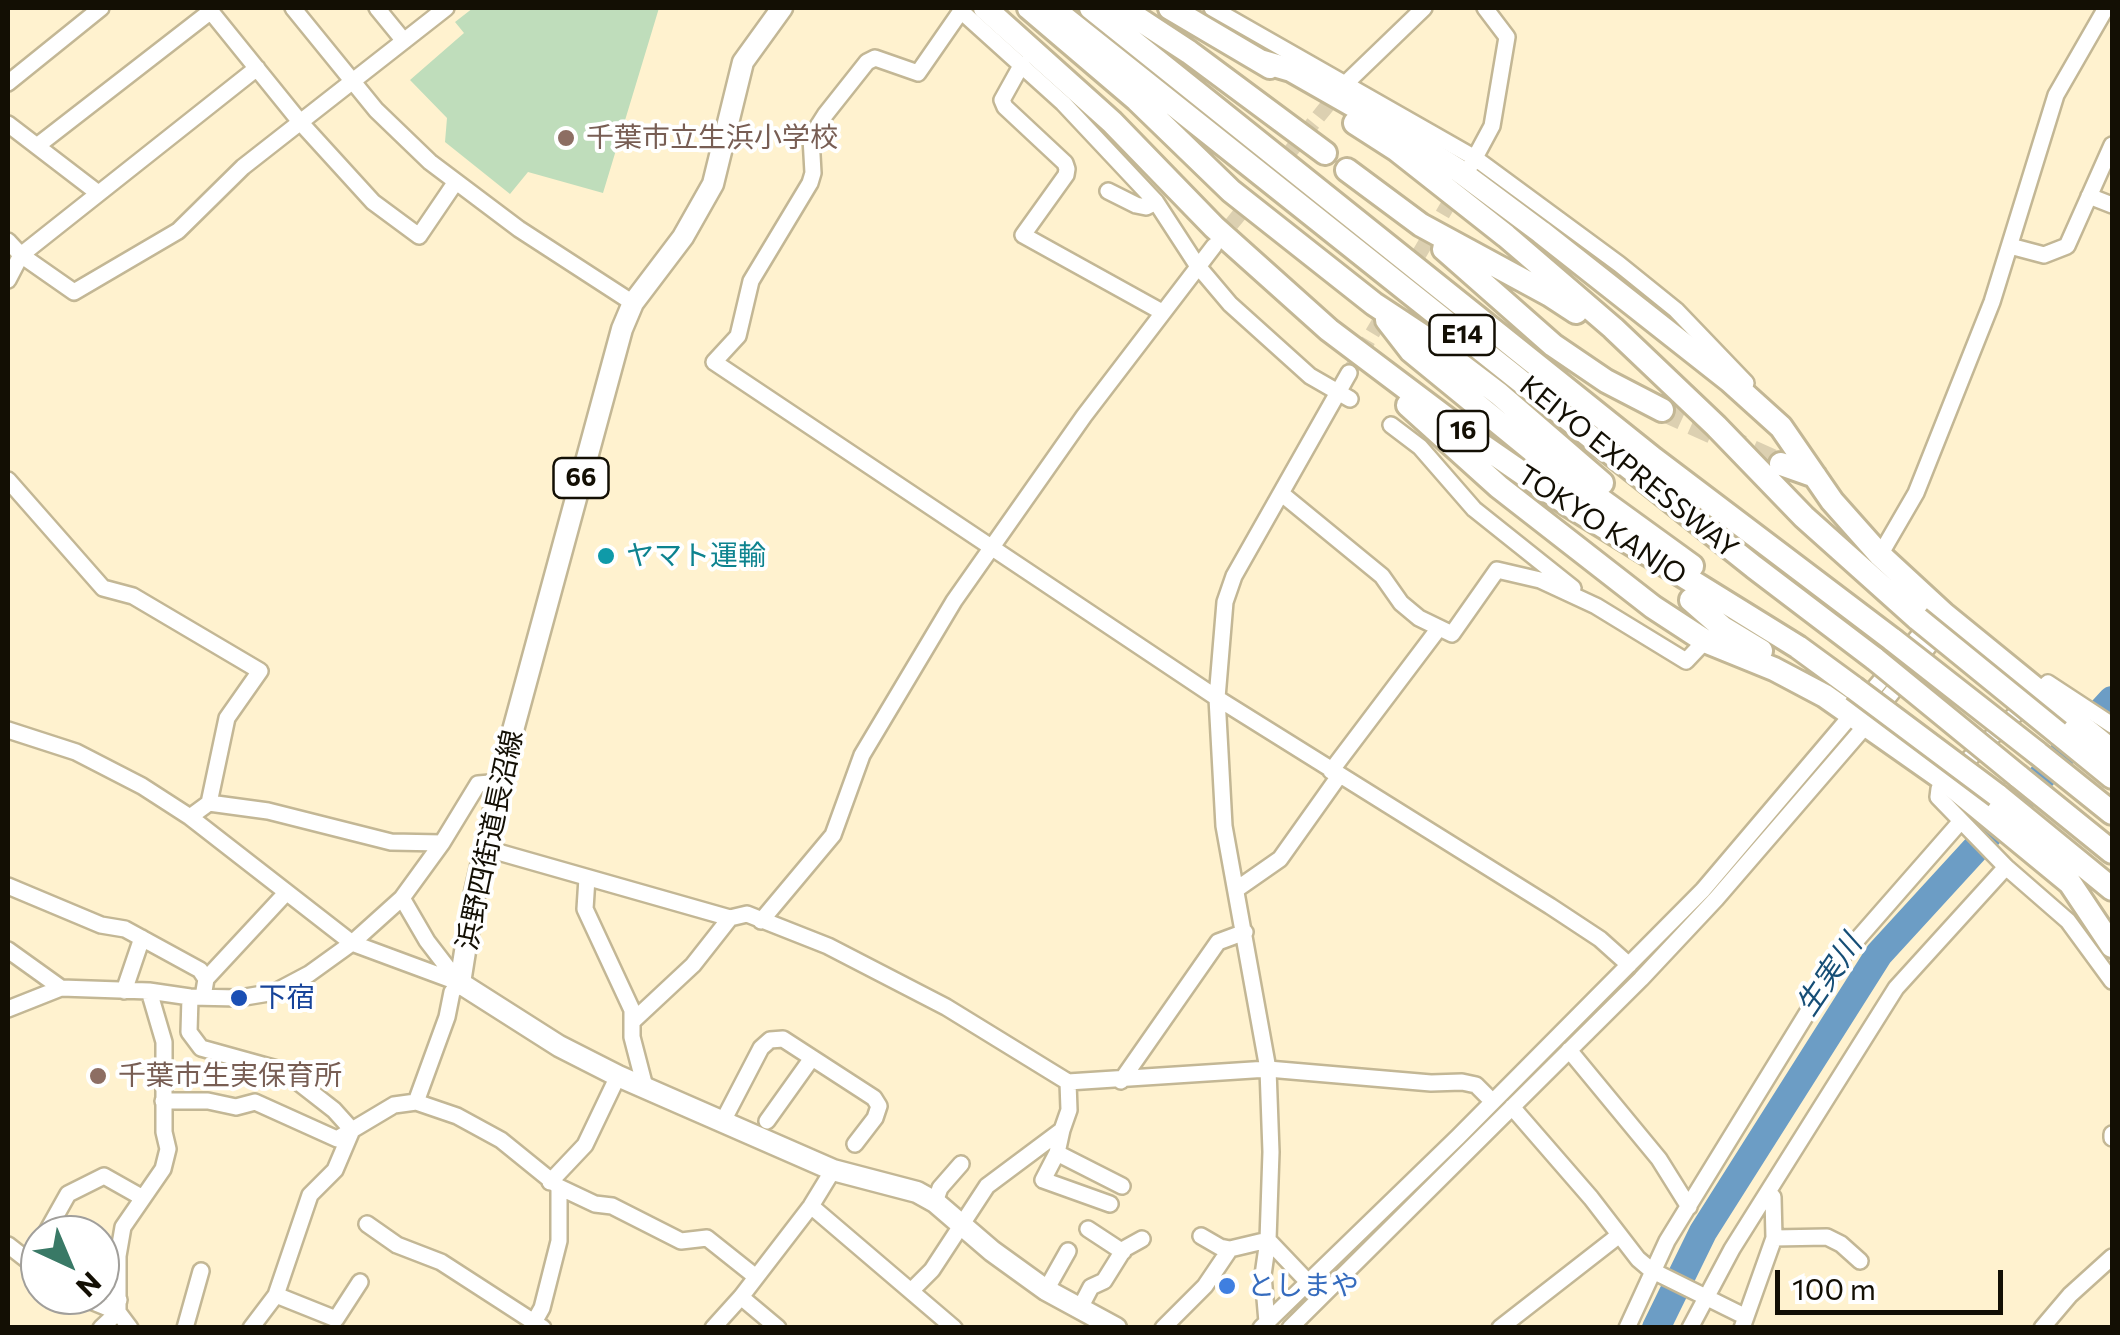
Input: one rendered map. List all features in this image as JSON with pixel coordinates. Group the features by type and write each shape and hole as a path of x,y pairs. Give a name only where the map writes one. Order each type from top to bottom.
{"highway":[{"name":"TOKYO KANJO","path":"985,8 1112,122 1214,227 1329,330 1567,504 1798,647 1854,688 2037,840 2112,889"},
{"path":"1029,8 1138,100 1231,191 1374,304 1499,394 1602,483"},
{"name":"KEIYO EXPRESSWAY","path":"1052,8 1875,659 2112,852"},
{"name":"KEIYO EXPRESSWAY","path":"1091,8 1639,447 1893,640 2112,814"},
{"path":"1122,8 1189,52 1325,153"},
{"path":"1170,8 1260,60 1396,150 1506,236 1613,328 1816,528 1918,619 2108,760"},
{"path":"1260,60 1291,70 1458,170 1730,381 1781,427 1852,526 1880,555 2036,691 2077,711 2108,760"},
{"path":"1347,170 1420,225 1465,270 1553,345 1606,382 1662,410"},
{"path":"1420,225 1550,294 1611,337 1664,386 1696,407"},
{"path":"1374,304 1411,351 1502,426 1798,647"},
{"path":"1329,330 1526,509 1653,607 1706,640 1825,696 1983,809 2037,840 2112,946"},
{"path":"1781,464 1815,476"},
{"path":"1691,600 1723,628 1802,675 1825,696"},
{"path":"2092,915 2112,934"}],"main road":[{"name":"浜野四街道長沼線","path":"782,8 743,62 713,184 682,237 633,302 613,357 509,745 484,848 460,983 559,1046 618,1076 833,1170 917,1192 1046,1290 1116,1328"}],"street":[{"path":"8,82 101,8"},
{"path":"293,8 352,82 406,140 455,183 633,302"},
{"path":"377,8 404,42"},
{"path":"8,241 21,255 74,292 178,231 244,167 446,8"},
{"path":"1212,8 1472,163 1619,264 1676,310 1755,392 1781,427"},
{"path":"1343,86 1424,8"},
{"path":"1472,163 1492,126 1507,37 1486,8"},
{"path":"1880,555 1916,493 1992,302 2056,95 2106,8"},
{"path":"37,146 210,9 301,122 373,202 419,236 455,183"},
{"path":"1344,396 1310,376 1268,340 1197,266 1156,202 1063,103 962,9 918,73 875,58 867,62 825,116 812,136 810,183 752,281 738,336 714,362 1217,698 1550,906 1600,939 1629,965"},
{"path":"1022,64 1002,100 1004,106 1065,162 1067,169 1022,235 1162,312"},
{"path":"8,280 21,255 256,68"},
{"path":"8,124 98,193"},
{"path":"2010,246 2044,255 2067,246 2112,145"},
{"path":"1108,190 1136,206 1156,202"},
{"path":"2089,196 2112,205"},
{"path":"761,921 834,835 862,754 954,600 993,550 1084,416 1214,246"},
{"path":"1264,1325 1263,1275 1272,1152 1268,1069 1224,826 1217,698 1225,602 1234,576 1344,396 1349,373"},
{"path":"1391,425 1420,447 1474,509 1596,606"},
{"path":"8,480 103,588 133,596 260,671 227,718 209,802 190,818"},
{"path":"1282,494 1382,576 1400,603 1419,618 1452,634 1497,570 1540,580 1596,606 1686,661 1706,640"},
{"path":"1264,1325 1702,890 1935,638 1944,614"},
{"path":"1237,889 1280,860 1335,774 1439,628"},
{"path":"2036,691 1946,781 1938,797 2006,867 2068,921 2112,980"},
{"path":"2077,711 2112,724"},
{"path":"1290,1328 1716,899 1859,718"},
{"path":"8,730 76,752 142,786 352,942 460,983"},
{"path":"8,1010 61,988 239,998 275,992 309,974 402,898 478,784 502,782"},
{"path":"209,802 268,811 390,842 442,843"},
{"path":"1628,1328 1651,1270 1842,958 1960,822"},
{"path":"484,848 730,918 747,914 828,946 946,1007 1068,1082 1268,1069 1476,1084 1492,1101"},
{"path":"1690,1328 1768,1192 1896,988 2006,867"},
{"path":"587,878 585,909 632,1010 632,1037 645,1087"},
{"path":"8,886 142,938 200,970 206,979"},
{"path":"285,894 206,979 196,997 189,1032 201,1048 284,1071 334,1110 352,1130"},
{"path":"402,898 427,941 460,983"},
{"path":"633,1021 693,965 730,918"},
{"path":"1121,1081 1218,942 1246,932"},
{"path":"124,991 142,938"},
{"path":"8,942 61,988"},
{"path":"8,950 27,961"},
{"path":"416,1102 452,992 460,983"},
{"path":"120,1246 124,1227 163,1169 168,1149 163,1101 164,1042 149,992"},
{"path":"722,1123 761,1048 770,1040 790,1042 874,1098 879,1106 876,1118 855,1144"},
{"path":"1569,1050 1659,1159 1689,1207"},
{"path":"766,1122 812,1058"},
{"path":"366,1224 397,1245 442,1262 538,1326 559,1241 554,1184 584,1145 618,1076"},
{"path":"1068,1082 1069,1110 1057,1153 1043,1180 1110,1204"},
{"path":"163,1101 208,1101 236,1107 255,1102 337,1139 394,1105 416,1102 457,1116 502,1140 554,1184 595,1204 612,1206 681,1240 707,1238 756,1277"},
{"path":"1512,1107 1591,1198 1618,1236 1651,1270 1744,1322 1774,1238 1773,1197 1768,1192"},
{"path":"251,1328 276,1295 310,1195 335,1170 352,1130"},
{"path":"913,1290 932,1270 987,1186 1062,1130"},
{"path":"1057,1153 1122,1186"},
{"path":"935,1202 940,1188 961,1164"},
{"path":"713,1328 811,1206 833,1170"},
{"path":"56,1215 68,1194 104,1176 143,1198"},
{"path":"811,1206 913,1290 943,1324"},
{"path":"1088,1229 1110,1240 1122,1252"},
{"path":"1201,1236 1230,1249 1268,1240"},
{"path":"1500,1328 1618,1236"},
{"path":"1774,1238 1827,1237 1860,1261"},
{"path":"1079,1310 1092,1287 1104,1281 1122,1252 1142,1239"},
{"path":"1268,1240 1308,1282"},
{"path":"1162,1328 1205,1286 1230,1249"},
{"path":"1046,1290 1068,1251"},
{"path":"2042,1328 2070,1295 2112,1257"},
{"path":"186,1328 201,1271"},
{"path":"276,1295 336,1319 360,1282"},
{"path":"741,1297 778,1328"}],"green space":[{"path":"473,8 659,8 603,193 528,172 510,194 445,142 447,118 410,80 464,33 455,22"}],"waterway":[{"name":"生実川","path":"1656,1328 1703,1232 1879,954 2112,700"}],"tunnel":[{"path":"1217,242 1340,90"},
{"path":"1349,373 1458,188"},
{"path":"1662,410 1781,464"}],"place":[{"name":"千葉市立生浜小学校","path":"566,138"},
{"name":"ヤマト運輸","path":"606,556"},
{"name":"下宿","path":"239,998"},
{"name":"千葉市生実保育所","path":"98,1076"},
{"name":"としまや","path":"1227,1286"}]}
